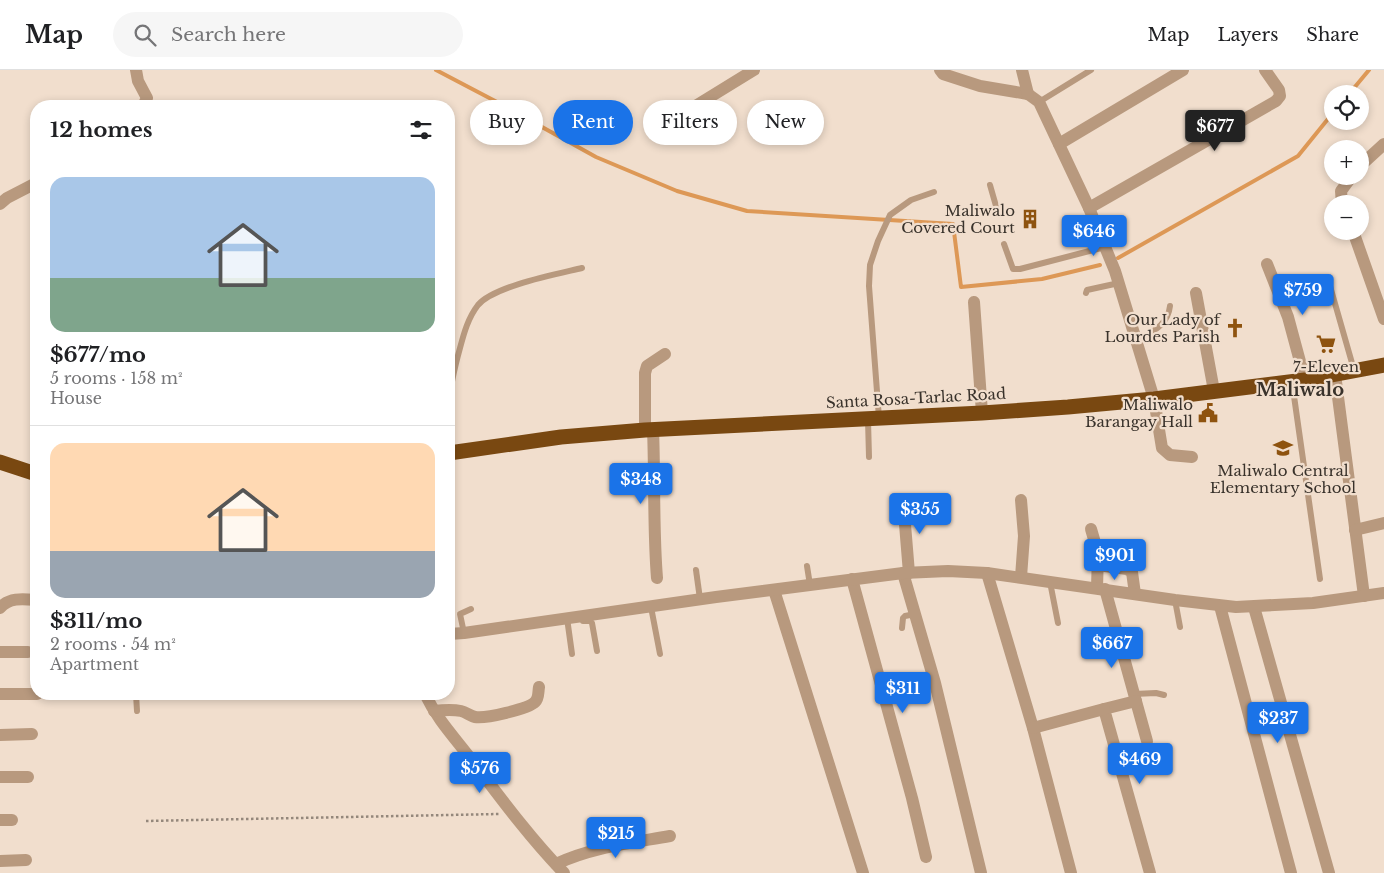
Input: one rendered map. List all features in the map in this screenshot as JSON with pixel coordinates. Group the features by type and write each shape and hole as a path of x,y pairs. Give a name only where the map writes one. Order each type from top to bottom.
{"highway":[{"name":"Santa Rosa-Tarlac Road","path":"455,451 561,437 649,430 982,413 1154,399 1298,380 1384,365"},
{"path":"0,462 30,472"}],"street":[{"path":"136,70 138,81 146,100"},
{"path":"704,100 754,70"},
{"path":"940,70 944,74 980,86 1034,98"},
{"path":"1022,70 1089,208 1119,283 1154,399 1162,448 1170,455 1192,457"},
{"path":"1059,144 1182,70"},
{"path":"1089,208 1276,101 1280,96 1279,90 1266,70"},
{"path":"1369,158 1384,144"},
{"path":"0,204 30,185"},
{"path":"1356,240 1383,311"},
{"path":"1266,264 1288,317 1298,380"},
{"path":"1196,292 1214,391"},
{"path":"974,302 982,413"},
{"path":"658,578 654,530 655,499 644,373 647,366 665,354"},
{"path":"1335,374 1364,596"},
{"path":"903,500 906,573 982,873"},
{"path":"1021,577 1024,536 1022,500"},
{"path":"1355,530 1384,523"},
{"path":"1091,529 1098,553 1101,588 1147,741"},
{"path":"1098,565 1127,569 1132,572 1135,594"},
{"path":"455,634 852,579 948,571 1021,577 1220,606 1254,607 1312,603 1384,593"},
{"path":"987,573 1033,728 1071,873"},
{"path":"852,579 914,806 926,857"},
{"path":"774,590 863,873"},
{"path":"0,608 4,604 17,599 30,600"},
{"path":"1220,606 1291,873"},
{"path":"1254,607 1329,873"},
{"path":"0,652 28,652"},
{"path":"434,712 445,710 461,711 475,717 484,717 514,711 535,703 539,688"},
{"path":"0,694 30,694"},
{"path":"1033,728 1104,709 1134,697"},
{"path":"428,700 434,712 513,814 560,869 570,858 607,847 670,836"},
{"path":"1104,709 1150,873"},
{"path":"0,735 32,734"},
{"path":"0,777 28,777"},
{"path":"0,861 26,860"}],"lane":[{"path":"1034,98 1090,70"},
{"path":"990,185 996,206"},
{"path":"869,457 873,418 870,265 890,215 911,200 934,192"},
{"path":"1004,244 1013,269 1020,269 1105,247"},
{"path":"455,368 466,325 478,304 503,289 582,268"},
{"path":"1086,293 1087,290 1119,283"},
{"path":"1330,286 1354,370"},
{"path":"1137,341 1155,331 1164,323 1169,316 1170,306"},
{"path":"1298,380 1320,579"},
{"path":"807,566 810,585"},
{"path":"696,570 700,599"},
{"path":"1050,581 1058,623"},
{"path":"1175,600 1180,627"},
{"path":"651,607 660,654"},
{"path":"464,634 460,614 471,609"},
{"path":"902,628 903,618 915,614"},
{"path":"572,654 574,617 581,621 590,621 592,623 597,651"},
{"path":"1134,697 1144,693 1164,695"},
{"path":"136,700 137,711"}],"path":[{"path":"146,821 513,814"}],"waterway":[{"path":"436,70 596,157 677,191 747,211 953,224 961,287 1042,279 1100,265"},
{"path":"1356,85 1369,70"},
{"path":"1118,258 1298,156 1324,124"}],"place":[{"name":"Maliwalo Covered Court","path":"1030,219"},
{"name":"Our Lady of Lourdes Parish","path":"1235,328"},
{"name":"7-Eleven","path":"1326,344"},
{"name":"Maliwalo Barangay Hall","path":"1208,413"},
{"name":"Maliwalo Central Elementary School","path":"1283,448"}],"district":[{"name":"Maliwalo","path":"1300,390"}]}
